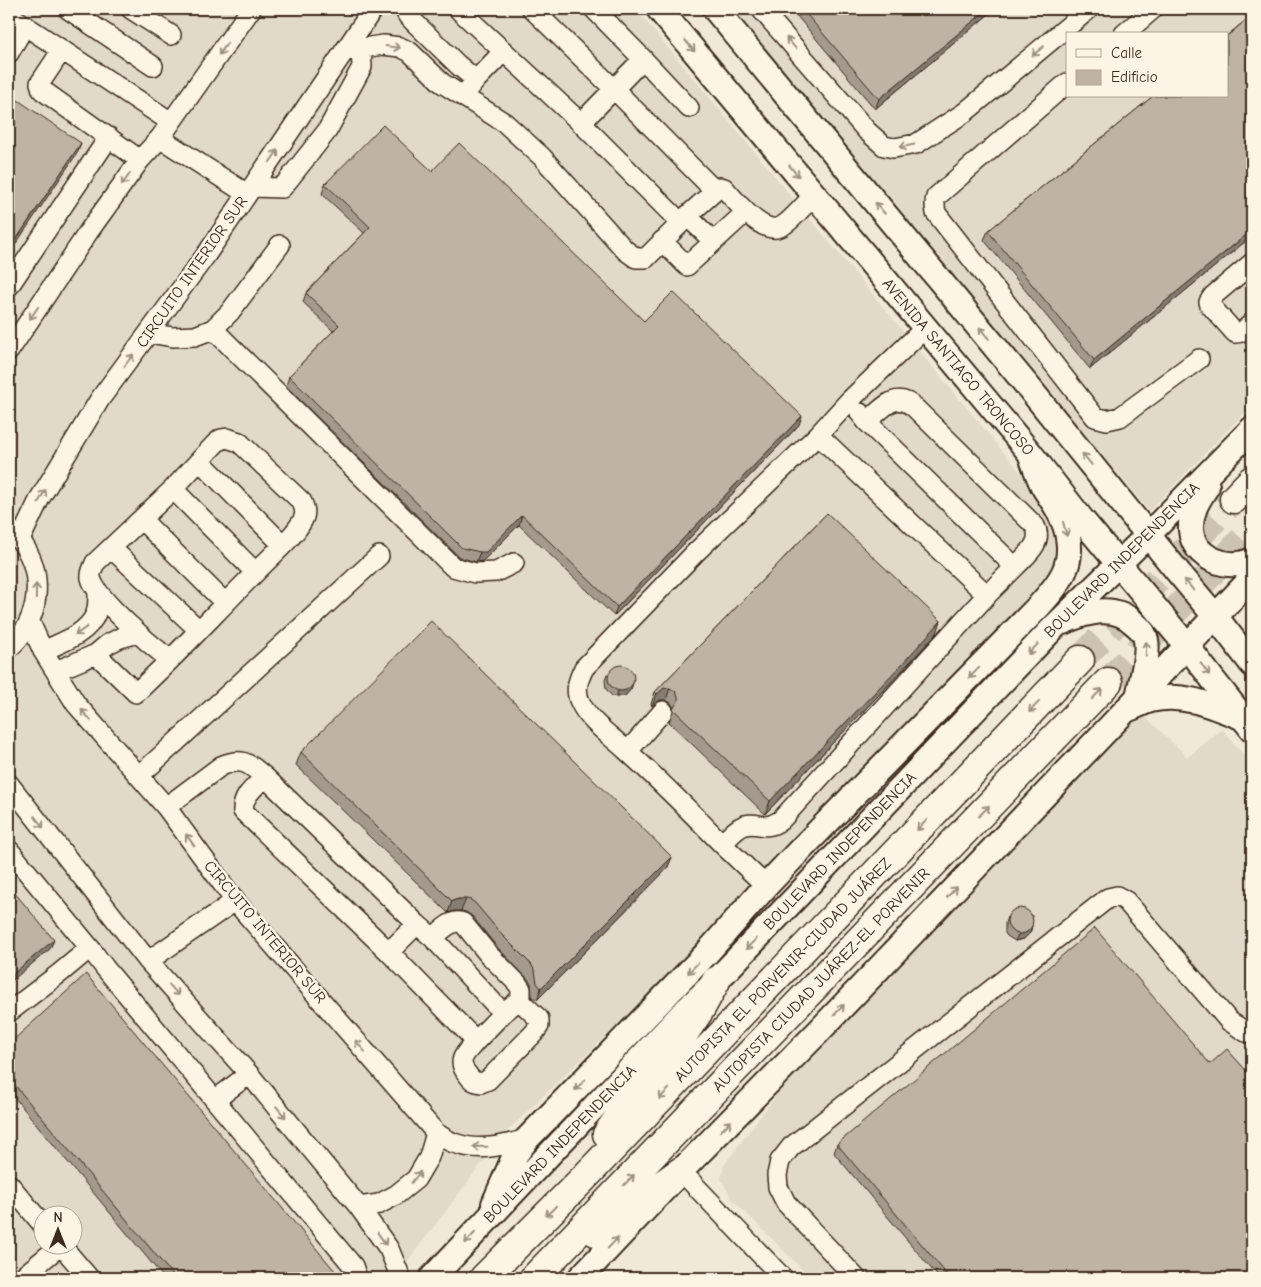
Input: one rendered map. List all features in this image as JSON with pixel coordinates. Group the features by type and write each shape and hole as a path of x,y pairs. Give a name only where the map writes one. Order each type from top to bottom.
{"highway":[{"name":"AUTOPISTA EL PORVENIR-CIUDAD JUÁREZ","path":"484,1278 582,1180 1080,660"},
{"name":"AUTOPISTA CIUDAD JUÁREZ-EL PORVENIR","path":"537,1275 1108,682"},
{"path":"582,1180 600,1144 700,1010 716,981"},
{"path":"537,1275 681,1171"}],"main road":[{"name":"AVENIDA SANTIAGO TRONCOSO","path":"659,9 1030,453 1248,724"},
{"path":"714,9 1030,389 1252,664"},
{"name":"BOULEVARD INDEPENDENCIA","path":"432,1278 965,719 1252,428"},
{"path":"488,1219 515,1155 527,1139 706,954 801,849 1039,606 1058,583 1065,571 1068,558 1067,531 1060,513 1042,484 1030,453"},
{"path":"1212,470 1208,486 1196,503 1192,516 1191,529 1193,540 1200,550 1210,558 1224,564 1249,562 1252,560"},
{"path":"580,1278 1252,578"},
{"path":"1056,625 1088,613 1107,610 1119,613 1131,620 1142,630 1146,639 1145,662 1132,704"},
{"path":"1132,704 1167,698 1196,701 1212,705 1248,724"},
{"path":"801,849 965,719"}],"street":[{"path":"68,9 153,66"},
{"path":"132,9 171,35"},
{"path":"9,351 89,231 140,160 172,122 251,9"},
{"name":"CIRCUITO INTERIOR SUR","path":"14,535 40,498 100,399 149,334 353,50 373,9"},
{"path":"404,9 414,22 476,80"},
{"path":"458,9 684,220 713,241"},
{"path":"532,9 614,88 715,191"},
{"path":"594,9 689,108"},
{"path":"761,9 868,131 884,146 894,148 916,144 964,113 1089,9"},
{"path":"1126,32 1153,9"},
{"path":"9,14 172,122"},
{"path":"9,53 25,25"},
{"path":"160,138 250,191 282,188 327,131 362,66 353,50 383,46 400,47 410,52 442,83 505,123 542,157 631,255 636,258 646,258 720,187 724,188 746,212 769,228 778,228 787,223 814,194"},
{"path":"62,50 40,83 42,90 140,160"},
{"path":"463,97 476,80 504,51"},
{"path":"581,123 642,59"},
{"path":"1066,84 936,197 934,207 936,214 1095,416 1107,420 1120,417 1199,360"},
{"path":"9,286 109,137"},
{"path":"662,241 687,266 746,212"},
{"path":"149,334 173,338 195,336 213,329 230,312 280,245"},
{"path":"1252,263 1213,296 1209,302 1237,333 1242,332 1252,323"},
{"path":"766,886 628,751 588,715 580,703 577,692 578,681 584,668 696,552 818,435 849,401 925,328"},
{"path":"213,329 453,567 475,573 496,572 514,563"},
{"path":"722,844 744,825 753,824 764,827 773,825 781,820 987,595 1035,546 1038,535 1035,526 910,403 897,400 890,402 867,422"},
{"path":"849,401 867,422 1015,567"},
{"path":"818,435 987,595"},
{"path":"96,654 136,693 170,660 283,545 300,524 305,508 302,502 238,442 232,439 221,439 215,444 142,520 95,563 90,577 98,594 138,633 170,660"},
{"path":"200,461 283,545"},
{"path":"173,489 255,572"},
{"path":"142,520 225,604"},
{"path":"9,648 18,640 30,622 36,601 36,580 31,559 14,535"},
{"path":"111,548 199,630"},
{"path":"139,776 379,556"},
{"path":"43,650 67,640 89,625 96,612 98,594"},
{"name":"CIRCUITO INTERIOR SUR","path":"30,622 43,650 76,704 166,807 235,901 436,1133 452,1143 474,1148 501,1146 527,1139"},
{"path":"56,671 96,654 108,644 120,638 138,633"},
{"path":"628,751 663,711"},
{"path":"166,807 221,766 236,762 249,764 265,777 416,924 433,938 503,1013"},
{"path":"265,777 246,798 243,804 243,811 389,952 476,1041"},
{"path":"9,784 148,960 249,1074 359,1207 389,1249 400,1278"},
{"path":"9,850 353,1266 357,1278"},
{"path":"856,1278 786,1203 778,1186 776,1175 780,1162 791,1147 1108,898 1117,896 1126,901 1229,1021 1246,1032 1252,1032"},
{"path":"148,960 235,901"},
{"path":"433,938 453,922 463,923 489,955 517,982 521,989 519,1000 503,1013 464,1055 462,1066 473,1082 481,1083 488,1080 539,1026 539,1020 519,1000"},
{"path":"389,952 416,924"},
{"path":"9,1012 90,948"},
{"path":"215,1100 249,1074"},
{"path":"359,1207 379,1204 396,1195 416,1179 429,1157 436,1133"},
{"path":"681,1171 783,1278"},
{"path":"9,1184 32,1212"},
{"path":"21,1278 50,1254"},
{"path":"69,1254 89,1278"}],"shaded area":[{"path":"9,9 636,9 1043,500 1058,536 1050,574 672,972 504,1134 395,1278 9,1278"},
{"path":"733,9 1252,9 1252,405 1149,511 890,201"},
{"path":"1139,711 1188,757 1222,729 1252,765 1252,1278 811,1278 732,1199 721,1179 724,1165 781,1089"}],"building":[{"path":"802,9 988,9 879,99"},
{"path":"1252,15 1252,230 1094,360 988,231 1151,98 1228,98 1228,35"},
{"path":"9,94 81,143 9,250"},
{"path":"383,125 432,171 459,143 644,321 673,292 802,416 617,607 522,515 486,552 462,548 289,376 339,325 306,293 370,227 325,184"},
{"path":"827,513 941,621 770,801 673,709 678,701 675,691 670,688 664,688 657,694 655,692"},
{"path":"431,621 672,857 541,988 537,983 535,971 531,964 502,935 476,904 466,899 452,901 301,752"},
{"path":"621,665 630,669 634,678 630,687 621,691 612,687 608,678 612,669"},
{"path":"9,886 54,940 9,977"},
{"path":"1020,908 1029,912 1033,921 1029,930 1020,934 1011,930 1007,921 1011,912"},
{"path":"1095,928 1210,1064 1227,1049 1250,1075 1252,1073 1252,1278 950,1278 837,1144"},
{"path":"86,974 339,1278 175,1278 9,1078 9,1044"}],"tunnel":[{"path":"1080,660 1234,499"},
{"path":"1108,682 1252,530"}]}
